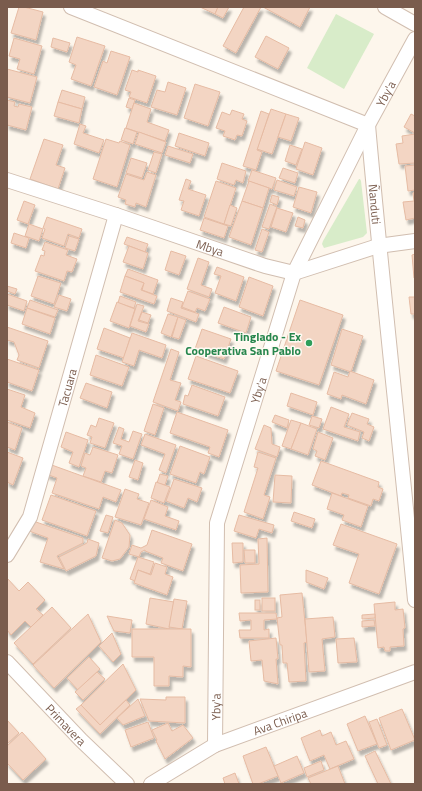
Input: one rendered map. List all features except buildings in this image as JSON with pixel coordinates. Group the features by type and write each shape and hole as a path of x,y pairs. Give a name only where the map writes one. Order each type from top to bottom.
{"street":[{"path":"71,7 368,125"},
{"path":"385,7 415,24"},
{"name":"Yby'a","path":"215,745 217,523 294,273 368,125 415,39"},
{"name":"Ñanduti","path":"368,125 378,246 400,443 415,600"},
{"name":"Mbya","path":"7,180 116,215 265,266 294,273"},
{"name":"Tacuara","path":"7,555 30,517 116,215"},
{"path":"294,273 378,246 415,241"},
{"name":"Primavera","path":"7,662 81,740 127,784"},
{"name":"Ava Chiripa","path":"151,784 215,745 415,672"}],"green space":[{"path":"336,14 374,34 344,89 307,68"},
{"path":"359,179 361,181 367,233 363,237 324,248 322,244 323,241"}],"place":[{"name":"Tinglado - Ex Cooperativa San Pablo","path":"309,343"}]}
